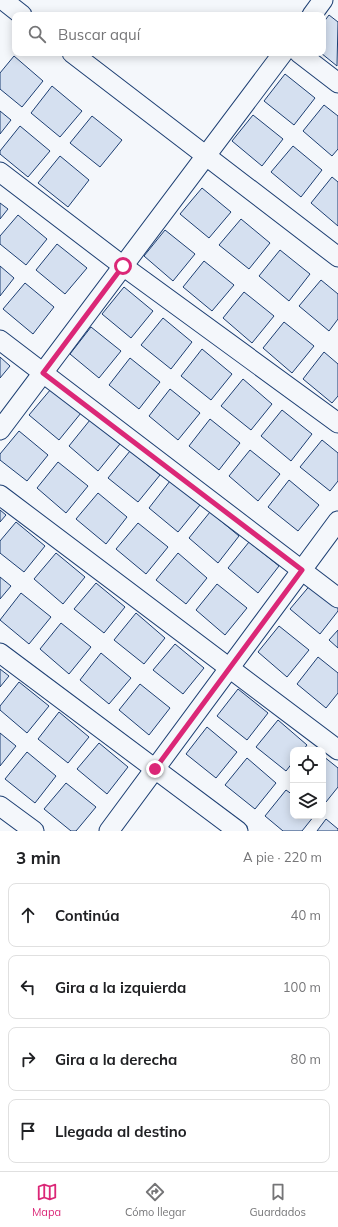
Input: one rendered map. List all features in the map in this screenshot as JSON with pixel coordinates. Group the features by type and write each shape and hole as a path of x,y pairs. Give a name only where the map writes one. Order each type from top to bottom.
{"street":[{"path":"3,0 18,12"},
{"path":"314,12 323,0"},
{"path":"76,56 338,257"},
{"path":"0,430 281,56"},
{"path":"303,56 338,83"},
{"path":"0,172 123,266 338,423"},
{"path":"0,340 338,598"},
{"path":"0,495 338,750"},
{"path":"109,831 338,521"},
{"path":"0,653 238,831"},
{"path":"0,806 34,831"}],"building":[{"path":"329,15 338,22 337,66 325,56 326,56 326,19"},
{"path":"14,56 43,81 22,107 0,89 0,73"},
{"path":"285,74 315,98 294,125 264,101"},
{"path":"52,86 82,111 60,137 31,113"},
{"path":"324,105 338,116 338,149 332,156 303,131"},
{"path":"0,111 11,120 0,134"},
{"path":"253,115 283,139 262,166 232,141"},
{"path":"92,116 122,140 100,167 70,143"},
{"path":"20,126 50,151 28,177 0,154 0,151"},
{"path":"293,146 322,170 301,197 271,172"},
{"path":"60,156 89,180 68,207 38,183"},
{"path":"332,177 338,182 338,226 311,203"},
{"path":"202,188 231,212 209,238 180,214"},
{"path":"0,203 8,209 0,219"},
{"path":"18,215 47,239 26,265 0,244 0,236"},
{"path":"241,219 270,243 249,269 219,245"},
{"path":"165,230 195,254 173,281 144,256"},
{"path":"57,244 87,268 65,294 36,270"},
{"path":"280,250 310,274 289,301 259,276"},
{"path":"204,261 234,285 212,311 183,287"},
{"path":"0,266 14,278 0,296"},
{"path":"321,280 338,294 338,319 329,331 299,306"},
{"path":"25,283 54,307 33,334 3,309"},
{"path":"124,287 153,311 131,338 102,314"},
{"path":"244,292 274,316 252,343 223,318"},
{"path":"163,318 192,342 171,369 141,345"},
{"path":"284,322 314,346 292,373 263,348"},
{"path":"91,327 121,351 99,378 70,354"},
{"path":"202,349 232,374 211,400 181,376"},
{"path":"324,352 338,364 338,396 332,403 303,379"},
{"path":"0,357 10,366 0,378"},
{"path":"130,358 160,382 139,409 109,385"},
{"path":"243,379 272,404 251,430 221,406"},
{"path":"51,389 81,413 59,440 29,415"},
{"path":"170,389 200,413 178,440 149,416"},
{"path":"282,410 312,434 291,461 261,436"},
{"path":"210,419 240,443 219,470 189,446"},
{"path":"90,420 120,444 98,471 69,446"},
{"path":"19,431 48,455 27,481 0,460 0,454"},
{"path":"322,440 338,453 338,481 330,491 300,467"},
{"path":"250,450 280,474 258,501 229,476"},
{"path":"130,451 160,475 138,502 108,478"},
{"path":"58,462 88,486 66,513 37,488"},
{"path":"289,480 319,505 298,531 268,507"},
{"path":"170,481 200,505 178,532 149,508"},
{"path":"98,493 127,517 106,544 76,519"},
{"path":"0,510 6,515 0,522"},
{"path":"210,512 239,536 218,563 189,538"},
{"path":"16,522 45,546 24,572 0,553 0,541"},
{"path":"138,523 168,547 146,574 116,549"},
{"path":"249,542 279,566 258,593 228,568"},
{"path":"56,553 85,577 63,604 34,579"},
{"path":"178,553 207,578 186,604 156,580"},
{"path":"0,577 11,586 0,599"},
{"path":"96,583 125,607 104,633 74,609"},
{"path":"312,583 338,604 338,611 320,634 290,609"},
{"path":"217,584 247,608 225,635 196,610"},
{"path":"21,593 51,617 29,644 0,620"},
{"path":"136,613 165,638 144,664 114,640"},
{"path":"61,623 91,647 69,674 40,649"},
{"path":"279,626 309,650 287,677 258,652"},
{"path":"338,630 338,648 329,640"},
{"path":"175,644 204,668 183,694 153,670"},
{"path":"101,653 131,678 109,704 80,680"},
{"path":"318,657 338,673 338,693 326,708 297,684"},
{"path":"0,669 9,676 0,687"},
{"path":"19,682 49,706 27,733 0,710 0,706"},
{"path":"140,684 170,708 149,735 119,710"},
{"path":"238,689 268,713 247,740 217,716"},
{"path":"59,712 89,737 68,763 38,739"},
{"path":"278,720 307,745 305,747 290,747 290,766 286,771 256,747"},
{"path":"207,727 237,752 216,778 186,754"},
{"path":"0,733 16,746 0,766"},
{"path":"99,743 128,767 107,794 77,769"},
{"path":"27,752 56,776 35,803 5,779"},
{"path":"247,758 276,783 255,809 225,785"},
{"path":"326,758 338,768 338,787 326,802"},
{"path":"66,783 96,807 76,831 71,831 44,809"},
{"path":"286,790 290,793 290,819 312,819 302,831 283,831 265,816"},
{"path":"326,819 338,829 338,831 317,831"}],"route":[{"path":"123,266 43,373 302,570 155,769"}]}
